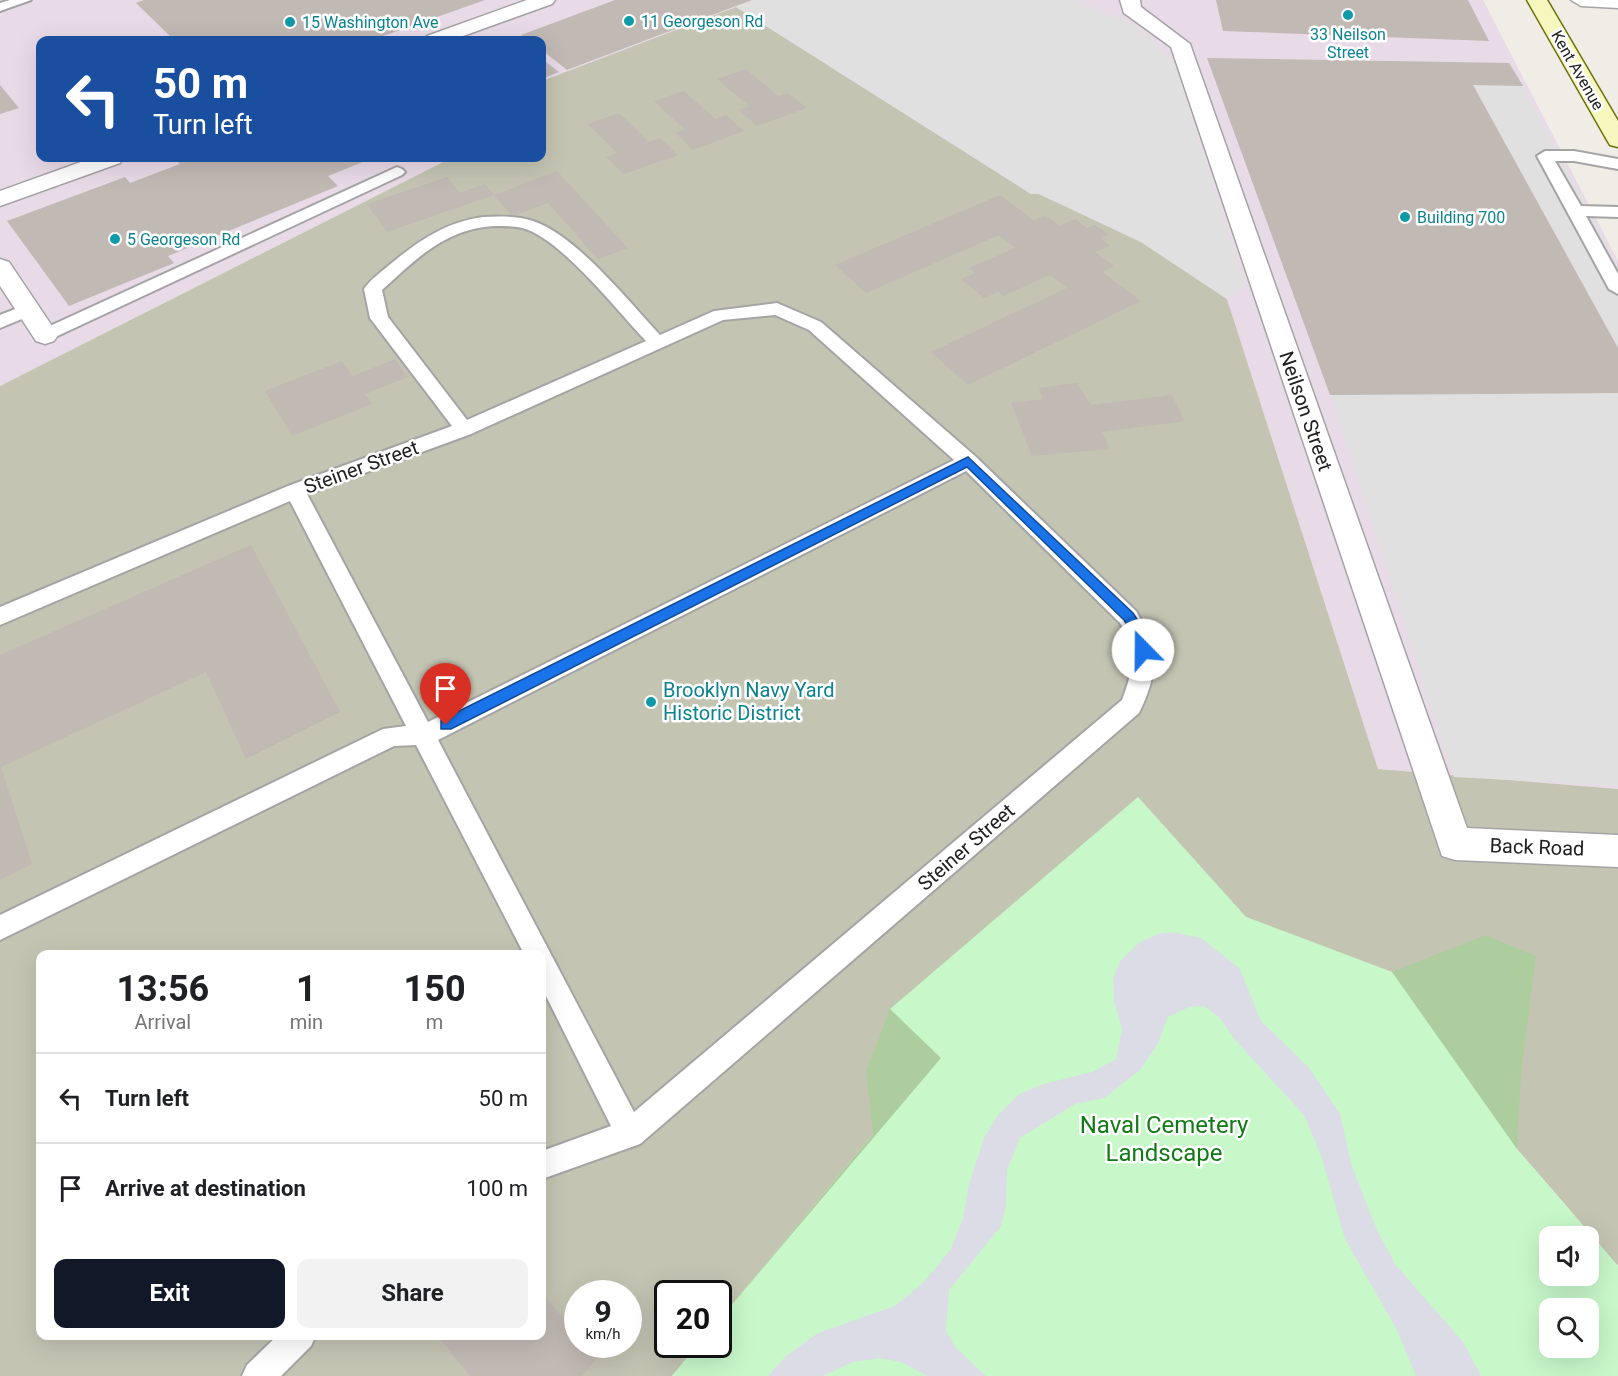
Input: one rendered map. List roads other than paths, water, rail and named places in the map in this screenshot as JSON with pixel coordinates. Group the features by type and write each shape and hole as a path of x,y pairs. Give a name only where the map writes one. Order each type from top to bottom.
{"main road":[{"name":"Kent Avenue","path":"1537,0 1618,140"},
{"name":"Kent Avenue","path":"1561,0 1572,19"}],"street":[{"path":"445,36 545,0"},
{"name":"Neilson Street","path":"1130,0 1131,9 1180,44 1455,844"},
{"path":"1581,0 1618,2"},
{"path":"0,199 101,162"},
{"path":"0,267 45,335"},
{"name":"Back Road","path":"1455,844 1618,850"}],"lane":[{"path":"0,8 24,0"},
{"path":"1618,164 1574,156 1545,156 1618,289"},
{"path":"45,335 397,172"},
{"path":"1577,211 1618,212"},
{"path":"464,429 379,318 372,289 411,255 460,226 493,222 527,224 554,238 657,342"},
{"name":"Steiner Street","path":"0,616 295,491 464,429 720,315 777,309 815,326 968,461 1128,617 1141,636 1145,663 1131,705 630,1134 546,1164"},
{"path":"0,322 28,310"},
{"path":"0,928 391,736 425,735 968,461"},
{"path":"295,491 425,735 535,950"},
{"path":"546,970 630,1134"},
{"path":"258,1376 295,1340"}],"place":[{"name":"33 Neilson Street","path":"1348,15"},
{"name":"11 Georgeson Rd","path":"629,21"},
{"name":"15 Washington Ave","path":"290,22"},
{"name":"Building 700","path":"1405,217"},
{"name":"5 Georgeson Rd","path":"115,239"},
{"name":"Brooklyn Navy Yard Historic District","path":"651,702"}],"park label":[{"name":"Naval Cemetery Landscape","path":"1164,1139"}]}
